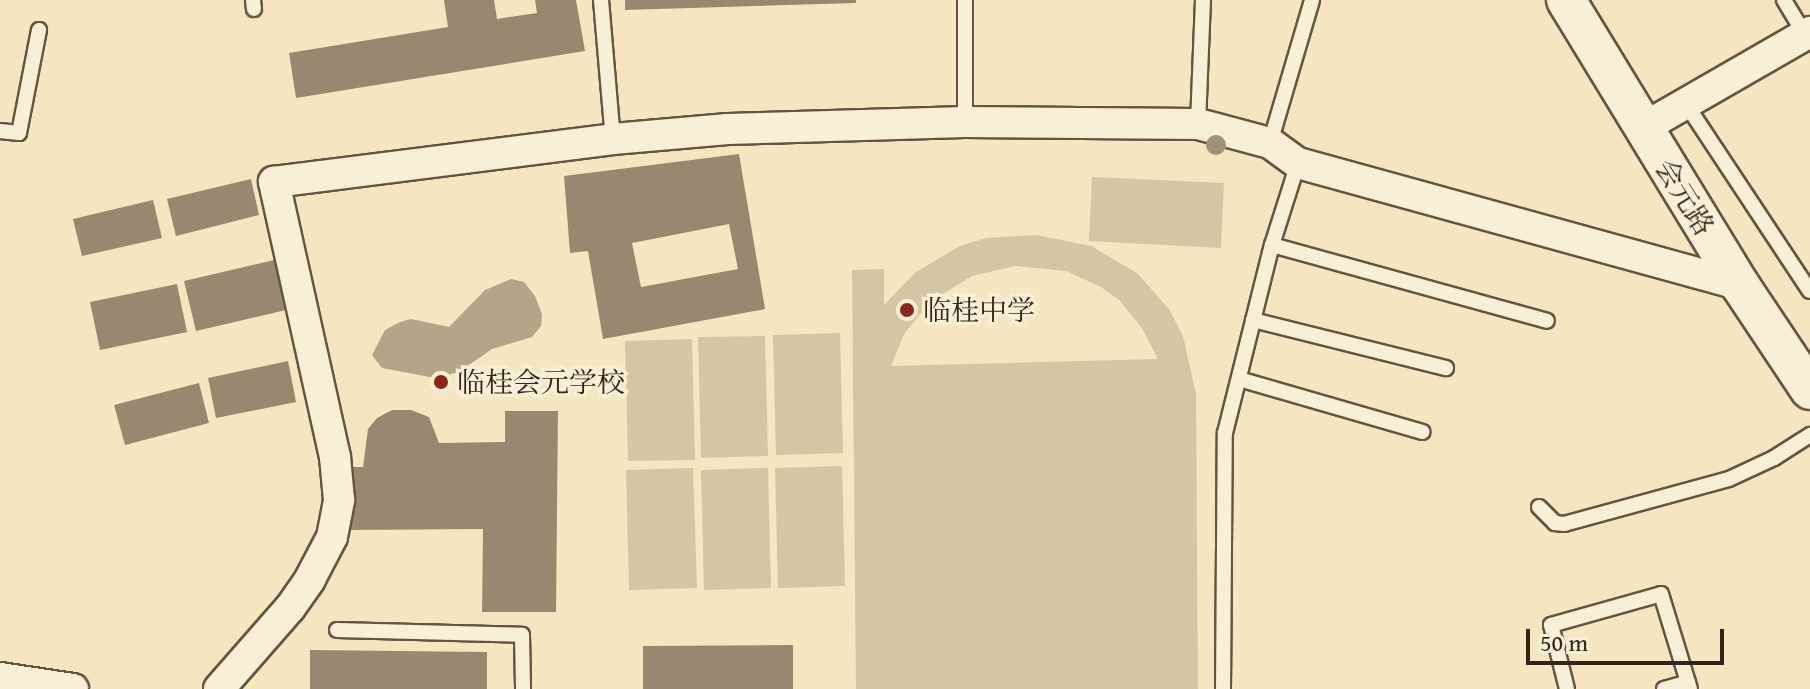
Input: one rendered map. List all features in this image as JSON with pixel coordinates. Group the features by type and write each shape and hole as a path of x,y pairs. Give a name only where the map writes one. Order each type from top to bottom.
{"street":[{"name":"会元路","path":"1566,0 1740,285 1810,390"},
{"path":"1643,128 1807,33"},
{"path":"219,689 290,608 310,579 332,537 339,500 335,457 274,182 613,139 728,129 965,122 1198,124 1270,143 1298,163 1740,285"},
{"path":"0,678 73,689"}],"lane":[{"path":"601,0 613,139"},
{"path":"965,0 965,122"},
{"path":"1198,124 1203,0"},
{"path":"1270,143 1312,0"},
{"path":"1784,0 1807,33"},
{"path":"0,131 19,133 39,30"},
{"path":"1686,104 1810,291"},
{"path":"1223,689 1225,433 1272,245 1298,163"},
{"path":"1272,245 1547,321"},
{"path":"1253,320 1446,368"},
{"path":"1239,379 1423,432"},
{"path":"1539,507 1555,523 1564,524 1729,479 1762,465 1810,435"},
{"path":"1567,689 1551,625 1661,594 1689,686 1664,689"},
{"path":"337,630 522,635 523,689"}],"shaded area":[{"path":"1092,177 1224,183 1221,248 1089,241"},
{"path":"1036,235 1091,246 1137,273 1169,309 1183,336 1196,394 1198,689 856,689 852,270 884,269 884,305 916,272 960,246 986,238","holes":["1015,266 1066,271 1101,287 1119,300 1142,328 1158,359 891,366 904,334 931,301 972,276"]},
{"path":"511,279 524,282 535,296 542,314 541,326 532,337 492,349 459,372 435,378 382,368 372,355 385,330 411,319 449,327 485,290"},
{"path":"840,333 843,453 776,455 773,335"},
{"path":"765,336 768,456 701,458 698,337"},
{"path":"692,339 695,460 628,461 625,341"},
{"path":"842,466 845,586 778,588 775,468"},
{"path":"693,468 697,588 629,590 626,470"},
{"path":"768,468 771,588 704,590 701,470"}],"building":[{"path":"444,0 494,0 497,19 537,13 535,0 576,0 585,51 296,98 289,53 448,27"},
{"path":"625,0 856,0 856,3 625,10"},
{"path":"739,154 765,309 603,339 588,251 570,253 564,176","holes":["729,224 738,269 641,287 632,243"]},
{"path":"251,179 259,215 176,236 167,199"},
{"path":"153,200 162,238 82,256 73,219"},
{"path":"274,260 286,310 196,331 184,281"},
{"path":"177,284 187,332 100,350 90,302"},
{"path":"288,361 296,402 216,418 208,378"},
{"path":"199,383 209,423 125,445 114,405"},
{"path":"392,410 411,410 429,417 439,443 505,442 505,411 558,411 556,612 482,612 483,529 348,530 347,467 363,467 368,429 377,418"},
{"path":"793,645 793,689 643,689 643,646"},
{"path":"310,650 487,652 487,689 310,689"}],"place":[{"name":"临桂中学","path":"907,310"},
{"name":"临桂会元学校","path":"441,382"}]}
